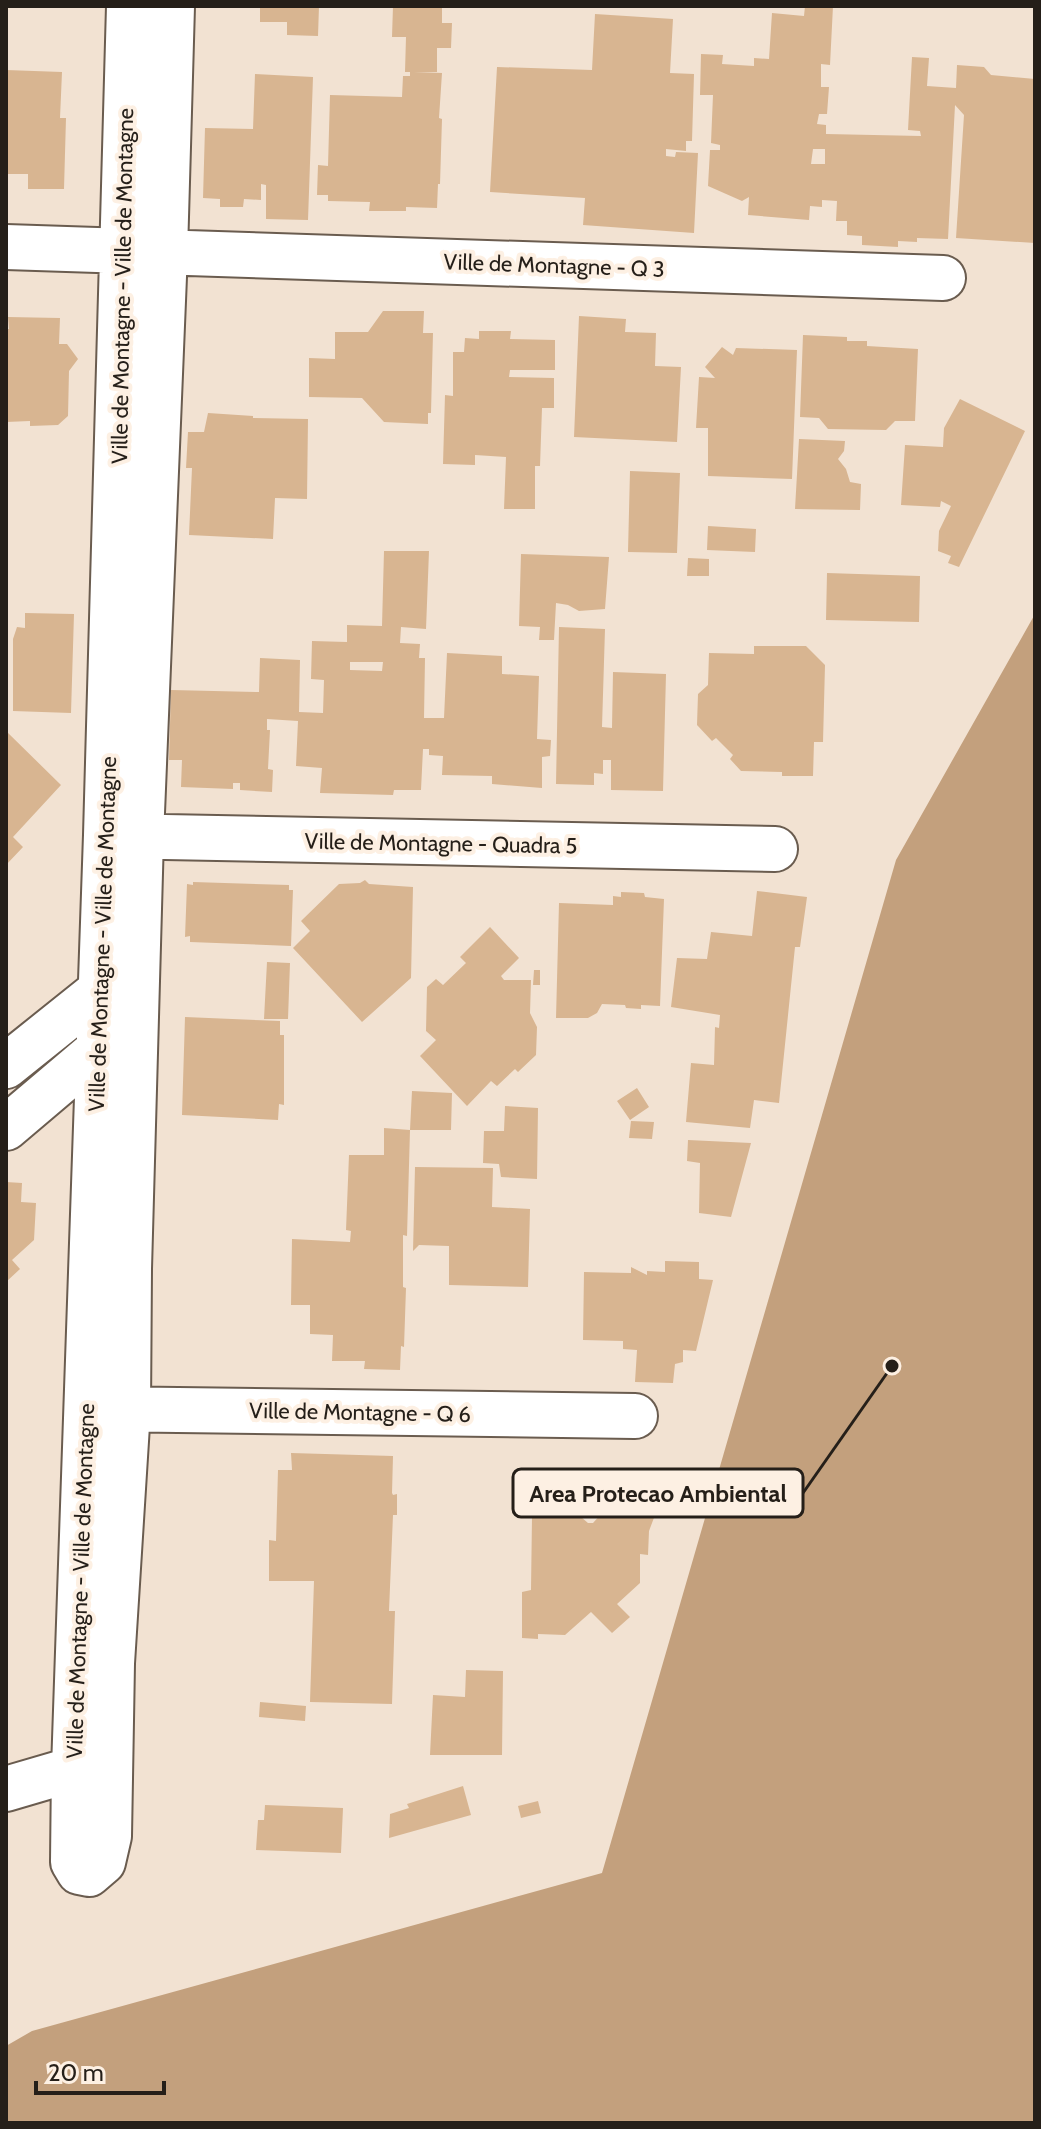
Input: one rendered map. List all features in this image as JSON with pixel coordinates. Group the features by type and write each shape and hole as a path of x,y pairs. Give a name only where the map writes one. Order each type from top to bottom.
{"street":[{"name":"Ville de Montagne - Ville de Montagne","path":"129,6 145,251"},
{"name":"Ville de Montagne - Ville de Montagne","path":"124,836 138,964 128,1409 112,1663 92,1767 73,1862 75,1868 89,1874 103,1862 109,1836 92,1767 86,1409 97,1050 100,988 124,836 145,251 172,6"},
{"name":"Ville de Montagne - Q 3","path":"6,247 943,278"},
{"name":"Ville de Montagne - Quadra 5","path":"124,836 775,849"},
{"path":"6,1066 100,988 138,964"},
{"path":"6,1128 135,1020"},
{"name":"Ville de Montagne - Q 6","path":"86,1409 635,1416"},
{"path":"6,1789 92,1767"}],"shaded area":[{"path":"1035,614 1035,2123 6,2123 6,2046 32,2031 602,1873 896,860"}],"building":[{"path":"260,6 319,6 318,36 287,35 287,22 260,22"},
{"path":"393,6 442,6 442,23 452,23 451,48 437,48 437,72 414,72 442,73 437,208 369,211 370,202 328,201 328,195 317,195 318,165 328,166 330,95 402,97 403,76 410,76 410,72 405,72 406,37 392,37"},
{"path":"805,6 833,6 830,65 821,64 821,87 829,87 827,114 819,114 817,124 826,125 826,134 921,136 920,131 908,130 912,57 929,58 927,86 956,88 957,65 984,67 991,75 1035,79 1035,243 956,238 964,115 955,105 948,239 898,241 898,247 862,245 862,236 847,235 847,221 836,221 837,201 822,200 822,207 810,206 809,220 748,215 749,197 742,201 708,186 710,150 720,150 720,145 711,143 713,95 700,95 701,54 723,55 722,64 754,66 754,58 769,59 772,13 804,16","holes":["813,149 825,149 825,164 811,164"]},
{"path":"595,14 673,19 670,73 694,74 692,141 686,141 686,151 666,149 666,156 675,157 676,152 698,153 694,233 583,225 585,198 490,192 497,67 592,70"},
{"path":"6,70 62,72 60,118 66,118 64,189 28,189 28,174 6,174"},
{"path":"255,74 313,77 308,220 266,219 266,185 261,184 261,200 244,199 243,207 220,207 220,199 203,198 205,128 253,129"},
{"path":"383,311 424,311 423,333 433,333 428,424 384,422 362,398 309,397 309,358 335,359 335,332 368,332"},
{"path":"579,316 626,319 625,332 656,333 655,366 681,367 677,442 574,437"},
{"path":"8,317 60,318 59,344 67,344 78,359 69,371 68,416 58,425 30,426 30,421 6,422"},
{"path":"479,331 511,331 510,339 555,340 555,370 510,370 509,377 554,378 554,408 542,408 540,466 535,466 535,509 504,509 506,457 475,455 475,465 443,464 445,395 453,396 453,352 464,352 465,338 479,339"},
{"path":"803,335 847,337 847,341 867,341 867,346 918,349 915,421 895,421 886,430 828,429 819,418 800,417"},
{"path":"722,347 733,355 736,348 797,350 792,479 708,476 708,428 696,428 699,377 715,378 705,367"},
{"path":"960,399 1025,431 959,567 948,563 951,556 938,551 939,531 951,506 941,501 940,507 901,505 905,445 943,447 944,428"},
{"path":"208,413 308,419 307,499 275,498 273,539 189,535 192,468 186,468 188,432 204,432"},
{"path":"799,439 845,441 844,451 838,459 846,469 850,482 861,484 860,510 795,509"},
{"path":"630,471 680,473 677,553 628,552"},
{"path":"708,526 756,529 755,552 707,550"},
{"path":"384,551 429,551 426,629 401,627 400,643 420,644 419,658 425,658 424,718 444,718 447,653 502,656 502,674 539,676 537,739 551,740 550,756 542,757 542,788 492,784 492,776 442,775 443,756 429,755 429,749 423,749 421,790 394,790 393,795 320,793 322,768 296,766 298,721 267,719 267,730 270,730 268,769 273,770 272,792 240,790 240,783 233,783 233,789 181,787 182,760 169,760 171,690 259,692 260,658 300,660 299,712 323,713 324,680 311,679 312,641 347,642 347,625 382,626","holes":["350,662 383,662 382,671 350,670"]},
{"path":"521,554 609,557 605,609 579,611 556,603 554,640 539,640 540,627 519,626"},
{"path":"688,558 709,559 709,576 687,576"},
{"path":"827,573 920,576 919,622 826,620"},
{"path":"25,613 74,614 71,713 13,711 13,639 17,627 25,628"},
{"path":"559,627 605,629 602,727 612,728 613,672 666,674 663,791 611,790 611,760 603,760 603,774 594,773 594,785 556,784"},
{"path":"754,646 806,646 825,665 823,742 814,742 813,776 741,771 730,759 733,755 716,738 712,741 697,725 698,694 708,685 709,653 754,654"},
{"path":"6,731 61,785 13,837 23,847 6,865"},
{"path":"365,880 369,884 413,887 411,978 362,1022 293,948 310,931 301,921 339,884"},
{"path":"193,882 289,885 289,890 293,890 291,946 190,942 190,936 185,937 187,884 193,885"},
{"path":"757,891 807,897 800,947 795,947 779,1103 754,1100 750,1128 686,1122 691,1063 714,1065 715,1027 719,1028 720,1015 671,1007 677,958 707,959 711,932 752,936"},
{"path":"621,892 644,893 645,897 664,899 660,1006 641,1005 641,1009 602,1004 597,1013 588,1018 556,1018 559,903 613,905 613,896 621,897"},
{"path":"490,927 519,958 501,976 504,980 531,980 530,1013 537,1027 536,1055 497,1086 491,1081 467,1106 420,1056 436,1040 426,1031 427,987 436,979 443,985 466,963 460,957"},
{"path":"267,962 290,963 288,1019 264,1019"},
{"path":"534,970 540,970 540,985 533,985"},
{"path":"185,1017 280,1021 280,1035 284,1035 284,1105 279,1104 278,1120 182,1115"},
{"path":"637,1088 649,1107 630,1120 617,1101"},
{"path":"412,1091 452,1093 451,1130 410,1130"},
{"path":"505,1106 538,1108 537,1179 501,1177 499,1164 483,1163 484,1131 504,1131"},
{"path":"631,1121 654,1122 652,1139 629,1138"},
{"path":"384,1128 410,1130 407,1236 403,1235 403,1287 406,1288 404,1347 401,1346 400,1370 364,1369 365,1361 332,1361 333,1335 310,1334 310,1305 291,1305 292,1239 350,1242 351,1231 346,1230 349,1155 384,1155"},
{"path":"688,1140 751,1143 731,1217 699,1213 700,1163 687,1161"},
{"path":"415,1167 493,1168 492,1207 530,1209 528,1287 449,1285 449,1246 419,1245 413,1251"},
{"path":"6,1182 22,1183 21,1202 36,1203 34,1240 12,1260 20,1269 6,1282"},
{"path":"665,1261 699,1262 699,1279 713,1280 696,1351 683,1350 683,1362 675,1364 673,1383 635,1382 637,1350 623,1349 623,1341 583,1340 584,1272 631,1273 631,1267 647,1275 647,1271 665,1272"},
{"path":"291,1453 393,1456 392,1493 397,1494 397,1515 393,1515 389,1611 395,1611 392,1704 310,1702 314,1581 269,1581 269,1540 276,1541 278,1470 292,1470"},
{"path":"572,1473 597,1499 581,1517 588,1523 593,1523 602,1513 609,1498 623,1484 630,1486 653,1510 655,1515 649,1531 648,1555 640,1554 640,1583 617,1604 630,1617 612,1633 591,1612 565,1635 538,1634 538,1639 522,1638 522,1592 531,1590 532,1517 546,1503 544,1500"},
{"path":"466,1670 503,1671 502,1755 430,1755 433,1695 465,1697"},
{"path":"260,1702 306,1706 305,1721 259,1717"},
{"path":"463,1786 471,1815 389,1838 390,1814 409,1808 407,1804"},
{"path":"538,1801 541,1813 521,1818 518,1806"},
{"path":"265,1805 343,1808 341,1853 256,1850 258,1820 264,1820"}],"place":[{"name":"Area Protecao Ambiental","path":"892,1366"}]}
